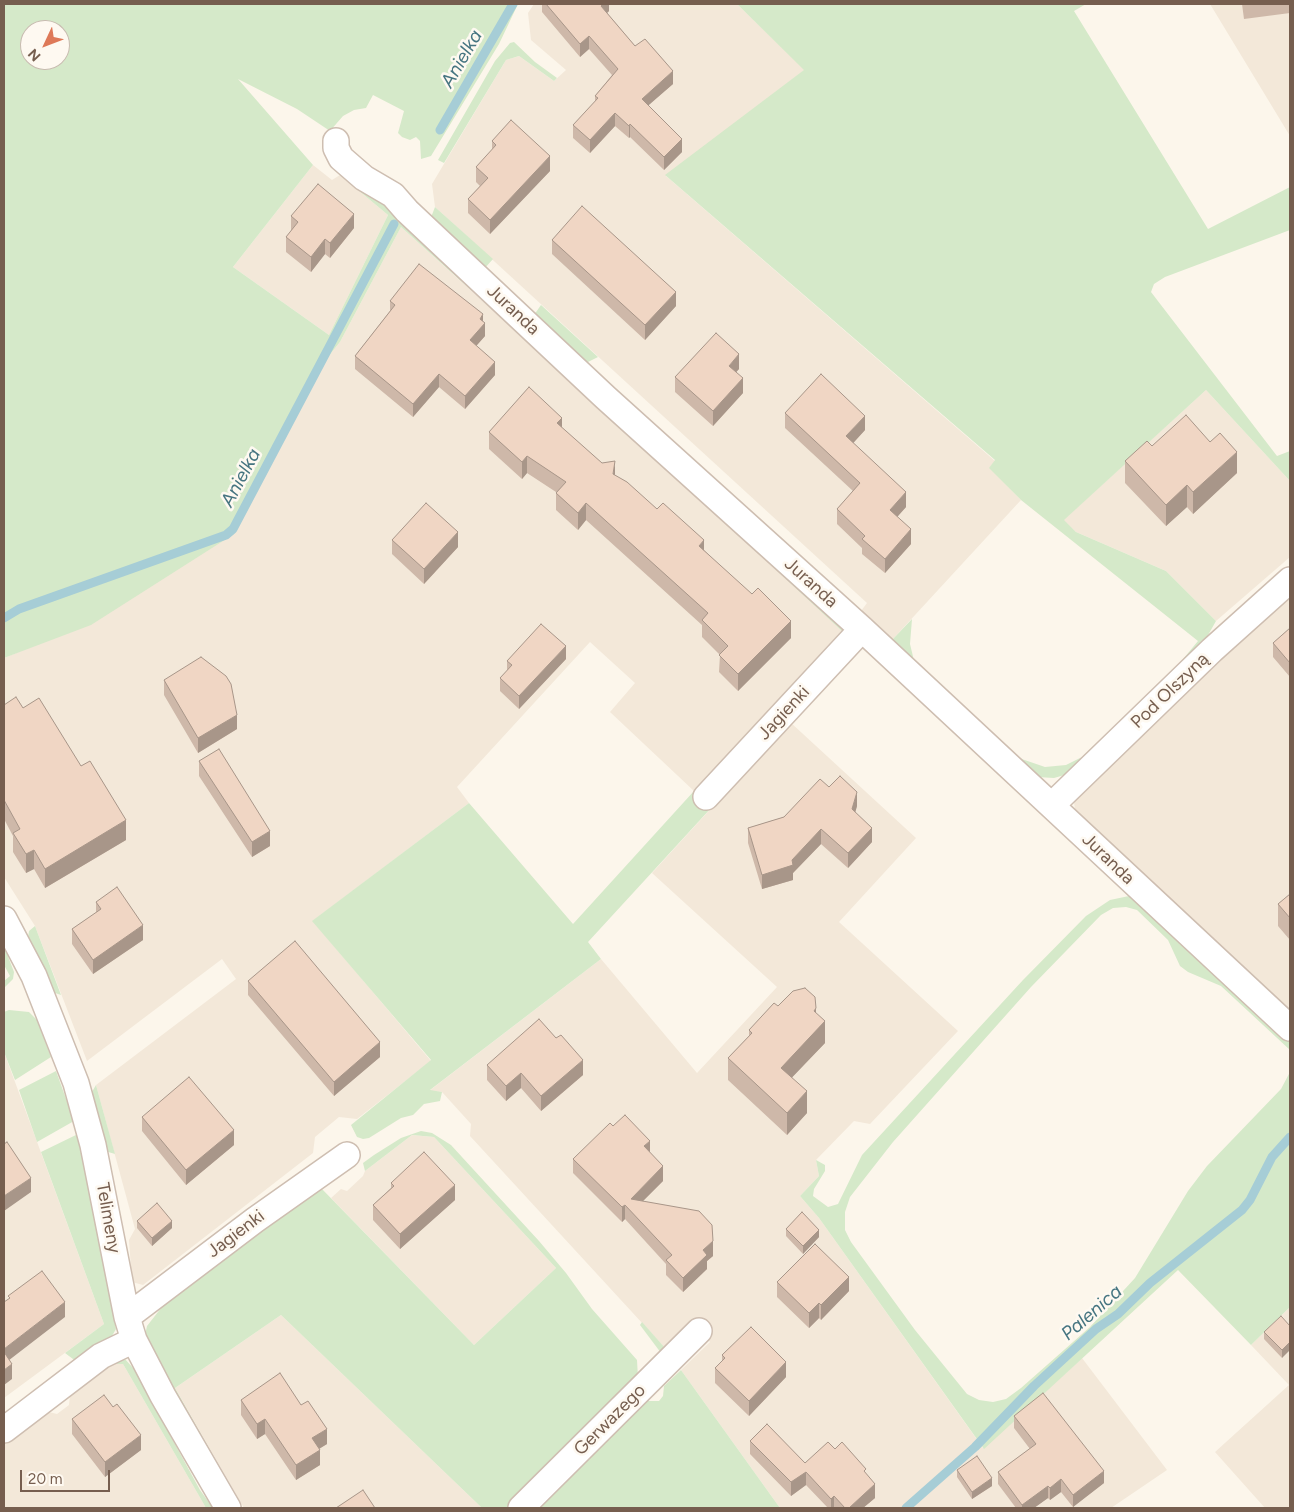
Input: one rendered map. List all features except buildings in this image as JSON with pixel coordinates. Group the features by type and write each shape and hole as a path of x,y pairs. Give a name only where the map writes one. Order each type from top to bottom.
{"street":[{"name":"Juranda","path":"336,141 336,148 341,158 364,178 393,195 407,211 606,397 862,629 1290,1028"},
{"name":"Pod Olszyną","path":"1052,805 1212,650 1290,580"},
{"name":"Jagienki","path":"706,797 862,629"},
{"name":"Telimeny","path":"4,919 34,976 76,1083 93,1145 131,1328 163,1396 228,1508"},
{"name":"Jagienki","path":"4,1430 101,1356 254,1220 347,1156"},
{"name":"Gerwazego","path":"521,1508 699,1331"}],"shaded area":[{"path":"534,4 737,4 805,70 666,176 995,461 990,468 1021,500 892,640 861,611 867,603 435,207 432,184 506,60 519,56 554,81 566,70 531,40 528,13"},
{"path":"1210,4 1290,4 1290,136"},
{"path":"313,165 332,180 340,175 388,215 329,335 233,267"},
{"path":"401,227 666,467 842,630 694,791 610,712 635,683 590,642 457,787 469,803 313,921 431,1061 357,1119 339,1117 315,1137 313,1153 143,1285 132,1282 129,1240 135,1229 96,1085 236,979 222,959 87,1061 35,926 4,877 4,658 31,647 319,368 340,342"},
{"path":"1206,390 1290,481 1290,557 1216,621 1166,571 1076,532 1063,520"},
{"path":"1290,594 1290,1017 1076,814 1074,803 1081,790 1128,744"},
{"path":"790,722 916,838 839,922 958,1031 870,1124 854,1121 816,1160 819,1176 800,1196 819,1218 983,1448 1082,1358 1167,1470 1111,1508 780,1508 681,1370 710,1342 692,1323 666,1349 470,1136 471,1124 442,1092 429,1091 601,959 697,1073 777,987 652,873"},
{"path":"4,1052 104,1324 4,1398"},
{"path":"412,1135 434,1137 556,1268 474,1345 331,1198 341,1189 347,1191 363,1176 365,1171"},
{"path":"1290,1307 1290,1508 1265,1508 1215,1452 1289,1385 1251,1345"},
{"path":"281,1315 482,1508 244,1508 175,1388"},
{"path":"112,1364 123,1364 206,1508 4,1508 4,1445 49,1412 57,1414 69,1405 70,1395"}],"green space":[{"path":"4,4 518,4 499,44 431,156 421,159 420,141 416,137 410,140 398,133 404,111 373,95 366,108 354,110 343,116 330,131 297,109 238,79 313,165 233,267 329,335 388,215 340,175 345,173 390,209 472,286 472,291 401,227 340,342 319,368 234,534 91,625 4,658"},
{"path":"737,4 1086,4 1074,11 1208,229 1290,187 1290,230 1165,277 1154,284 1151,292 1277,456 1290,451 1290,481 1206,390 1064,520 1076,532 1166,571 1216,621 1203,644 1068,774 1054,778 1037,777 1010,755 1045,767 1066,765 1082,757 1174,670 1198,641 1021,500 989,468 995,460 665,175 804,70"},
{"path":"514,42 535,62 557,78 554,81 519,56 506,60 444,163 438,160 495,61 510,43"},
{"path":"435,207 493,259 484,269 430,220"},
{"path":"541,305 598,357 584,364 534,315"},
{"path":"779,566 848,632 759,729 747,734 842,631 774,568"},
{"path":"861,611 892,640 912,619 910,644 916,669 863,620"},
{"path":"694,791 712,807 588,942 601,959 430,1090 442,1092 440,1101 424,1104 413,1115 401,1118 369,1138 357,1137 351,1125 431,1060 312,921 469,803 573,924"},
{"path":"1129,896 1137,899 1290,1039 1290,1050 1221,986 1188,972 1180,966 1168,940 1137,910 1126,907 1113,908 1101,915 1031,987 893,1142 850,1197 845,1212 845,1230 851,1242 915,1330 967,1394 979,1400 993,1402 1006,1399 1090,1327 1135,1278 1188,1191 1207,1166 1281,1089 1290,1072 1290,1307 1251,1345 1178,1270 984,1449 819,1218 800,1196 819,1176 816,1160 825,1165 825,1171 814,1189 813,1196 828,1207 838,1204 862,1155 1023,980 1086,916 1110,900"},
{"path":"35,926 61,995 55,993 48,984 28,937 29,931"},
{"path":"4,946 14,972 13,979 4,988 4,981 10,976 4,965"},
{"path":"9,1010 29,1012 37,1020 51,1057 15,1080 4,1052 4,1012"},
{"path":"56,1071 74,1121 37,1142 19,1090"},
{"path":"96,1085 115,1154 105,1151 89,1097"},
{"path":"421,1131 432,1133 451,1145 539,1241 566,1273 592,1309 637,1360 638,1378 512,1508 482,1508 281,1315 175,1388 219,1466 214,1466 145,1335 147,1326 165,1303 295,1203 314,1192 322,1189 474,1345 556,1268 434,1137 412,1135 365,1171 363,1163 374,1155 401,1138"},
{"path":"78,1134 116,1329 112,1336 77,1362 65,1353 104,1324 41,1152"},
{"path":"642,1322 666,1349 661,1353 640,1325"},
{"path":"124,1358 134,1369 200,1490 213,1508 206,1508 123,1364 112,1364 70,1395 110,1363"},
{"path":"681,1370 780,1508 534,1508 646,1401 659,1401 663,1396 664,1386"}],"waterway":[{"name":"Anielka","path":"440,130 513,4"},
{"name":"Anielka","path":"4,618 19,609 226,535 233,529 394,224"},
{"name":"Palenica","path":"906,1508 975,1447 1034,1386 1096,1329 1118,1314 1150,1283 1242,1210 1250,1200 1272,1157 1290,1137"}]}
